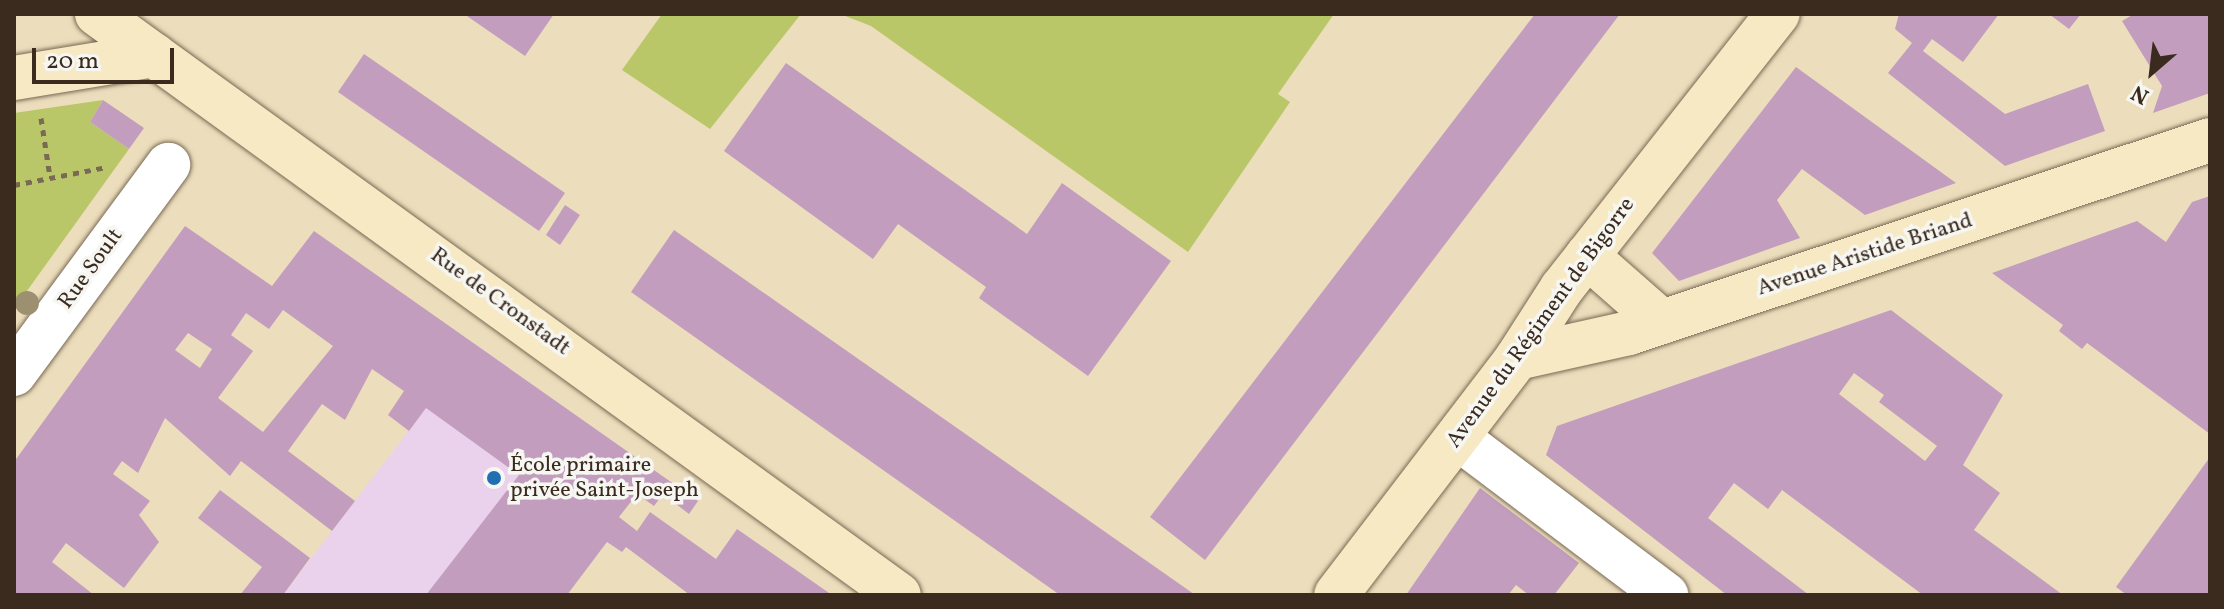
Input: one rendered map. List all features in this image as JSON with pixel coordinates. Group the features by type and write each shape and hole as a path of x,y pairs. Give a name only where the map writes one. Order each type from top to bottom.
{"main road":[{"name":"Rue de Cronstadt","path":"97,14 899,595"},
{"name":"Avenue du Régiment de Bigorre","path":"1342,584 1458,438 1587,256 1778,14"},
{"path":"26,90 154,55"},
{"name":"Avenue Aristide Briand","path":"1517,358 1662,322 2210,140"},
{"path":"1587,256 1662,322"},
{"path":"1309,595 1342,584"}],"street":[{"name":"Rue Soult","path":"14,374 168,165"},
{"path":"1458,438 1666,595"}],"path":[{"path":"26,90 50,177"},
{"path":"14,185 112,166"}],"shaded area":[{"name":"École primaire privée Saint-Joseph","path":"475,344 633,456 524,595 283,595"}],"green space":[{"path":"662,14 801,14 710,129 622,70"},
{"path":"840,14 1334,14 1278,94 1290,102 1188,252 871,26"},
{"path":"103,100 90,122 129,149 14,309 14,113"}],"building":[{"path":"464,14 554,14 525,56"},
{"path":"1535,14 1620,14 1205,560 1150,517"},
{"path":"1899,14 1999,14 1963,62 1932,39 1923,51 2005,114 2088,84 2105,131 2005,166 1888,73 1912,43 1895,29"},
{"path":"2049,14 2081,14 2069,29"},
{"path":"2134,14 2210,16 2210,93 2153,113 2162,86 2122,21"},
{"path":"364,54 565,193 539,231 338,92"},
{"path":"786,63 1027,234 1062,183 1171,261 1088,376 979,298 986,287 898,224 873,259 724,151"},
{"path":"1796,67 1956,183 1865,215 1802,169 1777,200 1800,238 1679,281 1652,253"},
{"path":"103,100 144,128 129,149 90,122"},
{"path":"2210,196 2210,434 2087,343 2082,349 2059,331 2063,325 1992,273 2137,221 2166,242 2192,202"},
{"path":"565,205 580,215 560,245 546,235"},
{"path":"185,226 272,286 314,231 698,501 689,514 663,494 654,506 637,494 619,517 637,531 650,512 716,559 737,529 832,595 690,595 626,547 622,552 607,542 567,595 426,595 519,475 426,408 409,431 388,415 404,391 372,369 345,420 322,404 288,451 355,501 332,531 241,461 230,476 165,418 138,473 122,461 113,474 150,501 139,515 159,542 124,588 66,543 52,562 94,595 14,595 14,462","holes":["283,310 333,346 263,432 218,398 253,351 231,335 246,313 269,329","188,333 212,349 200,368 175,350"]},
{"path":"674,230 1195,595 1060,595 631,292"},
{"path":"1891,310 2003,395 1963,465 2000,493 1974,530 2063,595 1923,595 1782,490 1768,509 1734,483 1708,518 1809,595 1727,595 1546,455 1557,426","holes":["1854,373 1884,395 1879,402 1937,446 1925,461 1839,394"]},
{"path":"2210,457 2210,595 2127,595 2116,587"},
{"path":"1480,488 1579,563 1554,595 1529,595 1516,585 1508,595 1406,595"},
{"path":"220,490 310,558 283,595 240,595 262,567 198,518"}],"place":[{"name":"École primaire privée Saint-Joseph","path":"494,478"}]}
